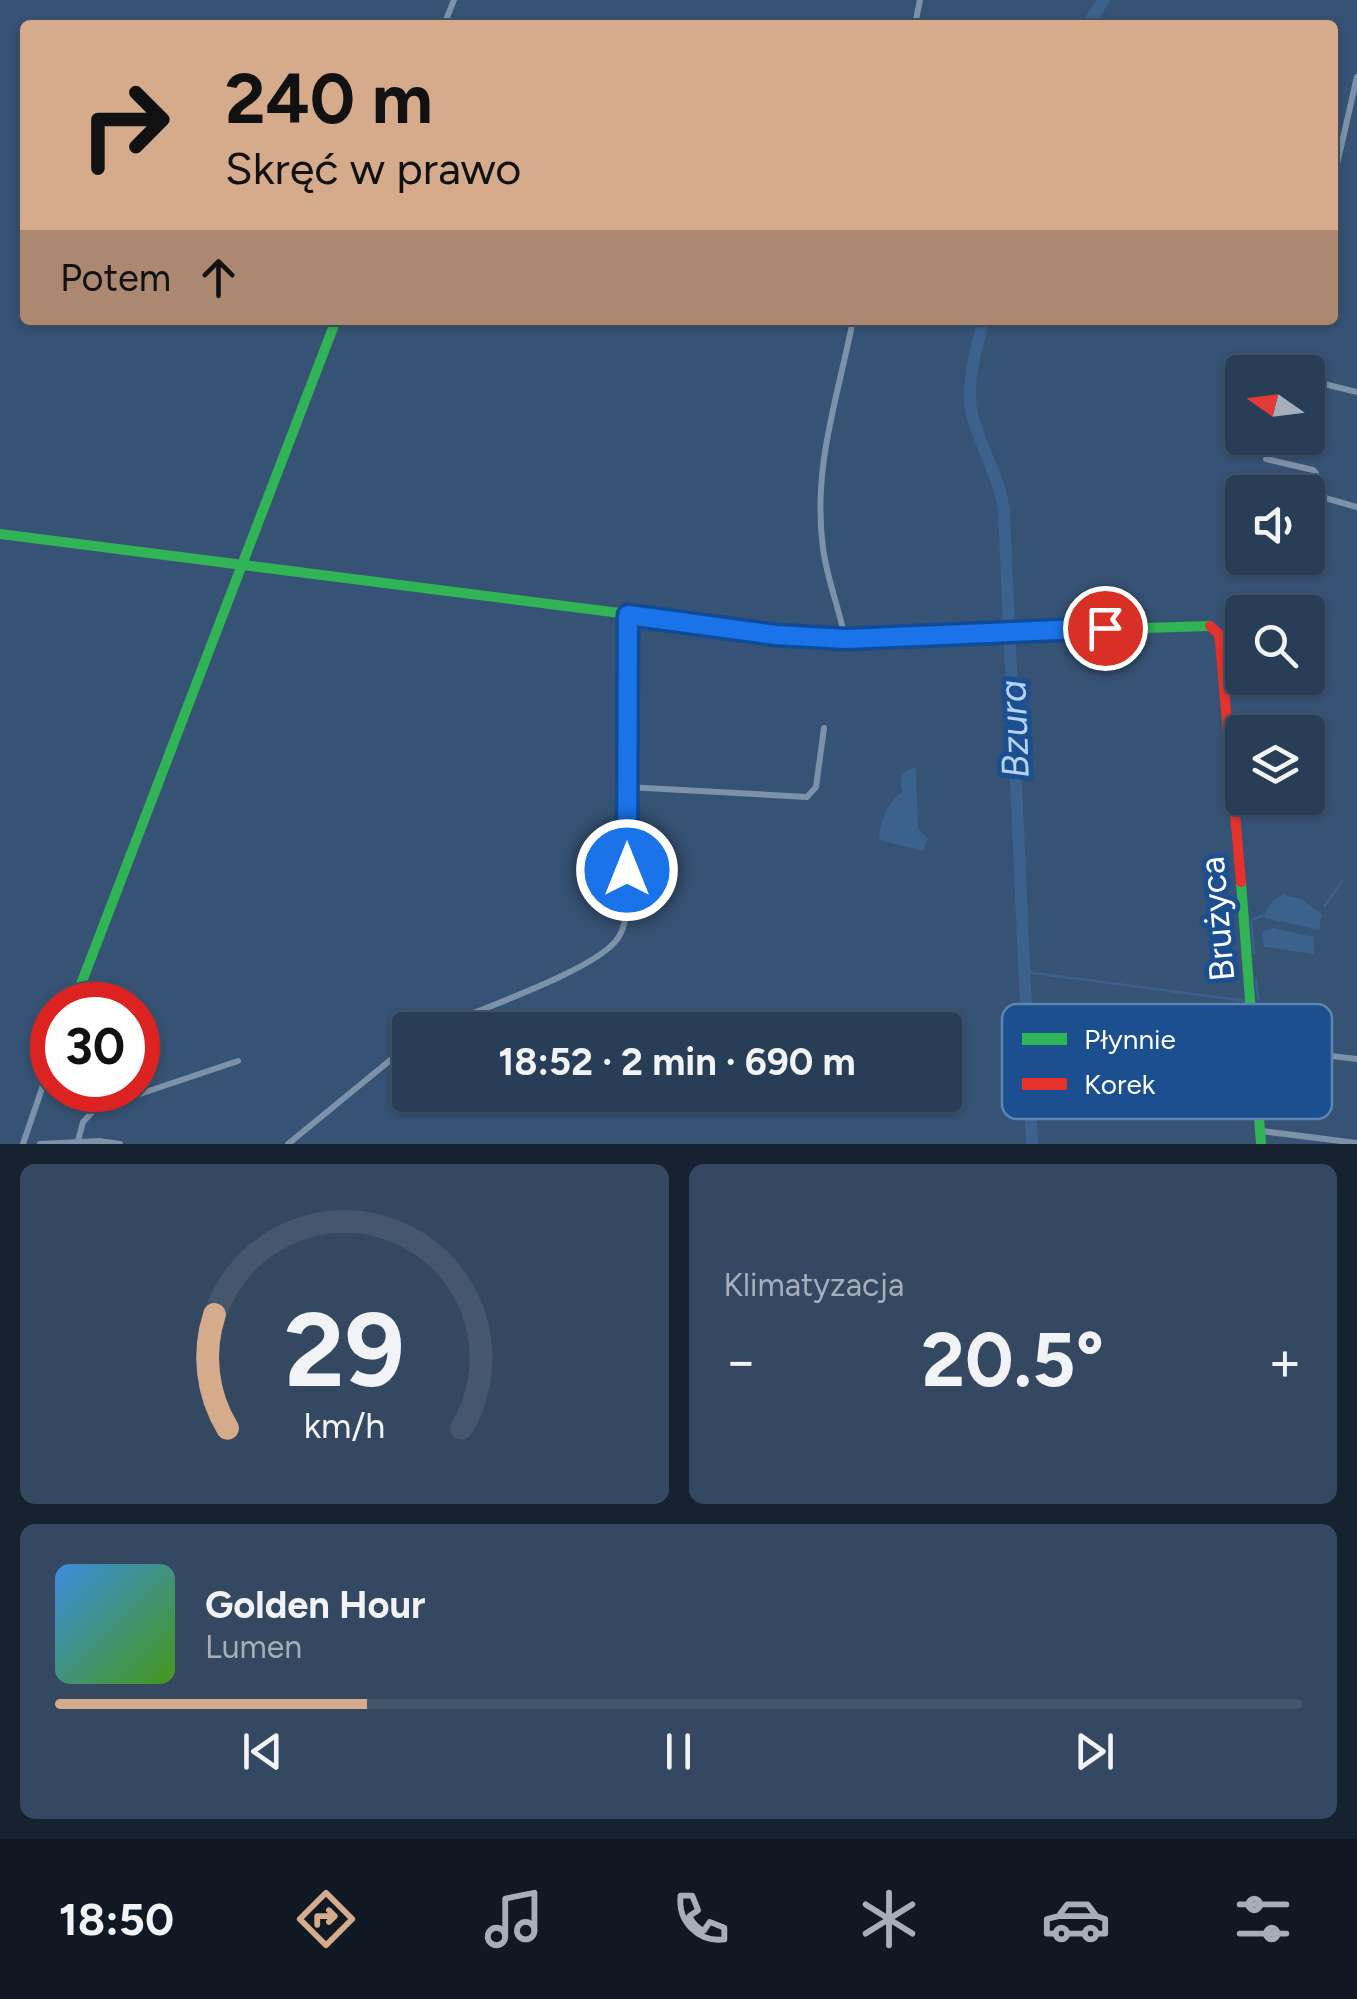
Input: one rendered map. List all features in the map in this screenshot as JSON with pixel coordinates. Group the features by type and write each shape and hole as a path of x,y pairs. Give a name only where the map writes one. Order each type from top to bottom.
{"street":[{"path":"1338,160 1357,77"},
{"path":"82,982 334,325"},
{"path":"0,534 776,635 846,639 829,585 821,510 827,426 852,325"},
{"path":"1325,384 1357,392"},
{"path":"1266,459 1313,470 1314,496 1357,507"},
{"path":"475,1012 598,957 612,947 620,934 626,912 628,615"},
{"name":"Brużyca","path":"846,639 1199,624 1216,630 1252,1004"},
{"path":"627,787 807,797 816,787 824,728"},
{"path":"1332,1056 1357,1059"},
{"path":"288,1144 392,1059"},
{"path":"78,1141 86,1116 95,1109 238,1060"},
{"path":"23,1144 34,1112"},
{"name":"Brużyca","path":"1260,1119 1261,1144"},
{"path":"1261,1131 1357,1142"},
{"path":"40,1144 120,1144"}],"water":[{"path":"916,768 918,828 928,839 923,851 879,840 886,812 903,791 902,775"},
{"path":"1284,895 1301,899 1322,914 1319,930 1265,918 1271,904"},
{"path":"1273,928 1314,937 1314,954 1264,947 1262,932"}],"waterway":[{"name":"Bzura","path":"1090,20 1104,0"},
{"name":"Bzura","path":"982,325 970,403 1004,512 1026,1004"},
{"path":"1325,905 1342,881"},
{"path":"1254,954 1251,920 1264,915"},
{"path":"1026,972 1246,1001"},
{"path":"1256,980 1258,999"},
{"name":"Bzura","path":"1031,1119 1032,1144"}],"traffic: fast":[{"path":"82,982 334,325"},
{"path":"0,534 816,638 1210,626"},
{"path":"1241,882 1250,1004"},
{"path":"1259,1119 1261,1144"}],"traffic: jam":[{"path":"1210,626 1218,633 1220,642 1241,882"}],"route":[{"path":"627,870 628,615 776,635 846,639 1105,628"}]}
